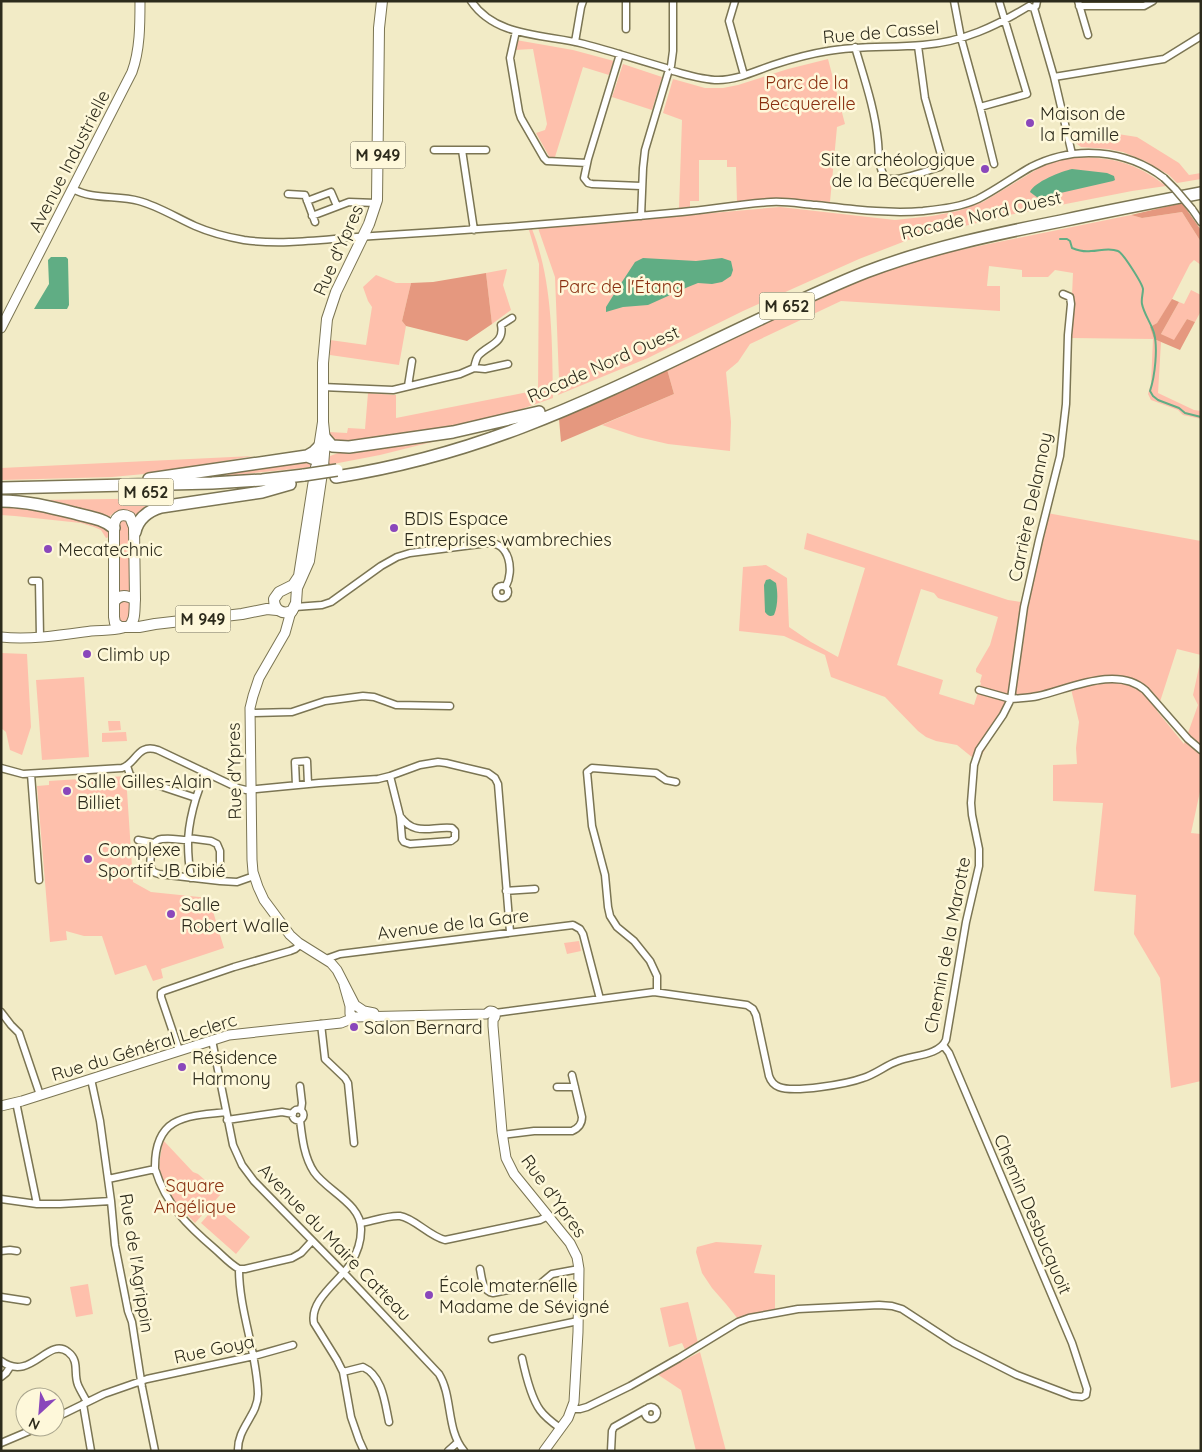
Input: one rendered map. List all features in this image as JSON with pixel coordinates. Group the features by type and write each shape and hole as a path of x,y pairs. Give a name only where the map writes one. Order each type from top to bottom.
{"highway":[{"name":"Rocade Nord Ouest","path":"567,404 816,285 894,254 934,241 980,230 1201,185"},
{"name":"Rocade Nord Ouest","path":"1,488 304,479 393,467 513,431 542,413 567,404 826,289 885,265 934,249 991,235 1201,193"},
{"path":"85,487 101,483 146,480 319,454 349,447 453,432 542,413"},
{"name":"Rocade Nord Ouest","path":"1,496 215,490 290,484 304,479"},
{"path":"135,532 141,518 161,507 262,492 290,484"},
{"path":"1,501 22,502 48,507 104,521 114,528"}],"main road":[{"name":"Avenue Industrielle","path":"1,328 134,69 140,26 140,1"},
{"name":"Rue d'Ypres","path":"355,1012 353,1002 335,967 290,935 278,921 260,893 254,876 252,860 250,713 251,702 257,683 286,631 295,603 297,588 309,560 323,422 324,346 329,311 339,284 372,217 376,203 379,28 382,1"},
{"name":"Rue d'Ypres","path":"280,593 295,583 300,572 319,454"},
{"path":"1,637 40,637 115,630 125,628 133,622 135,600 135,532 133,521 130,517 120,515 114,521 114,617 116,624 125,628"},
{"path":"292,592 295,603 286,613 278,610 274,604 280,593 292,592"},
{"name":"M 949","path":"251,612 268,604 280,593"},
{"path":"114,602 119,597 124,596 135,600"},
{"name":"M 949","path":"125,628 267,609 278,610"},
{"name":"Rue d'Ypres","path":"277,645 284,626 283,619 278,610"},
{"name":"M 949","path":"134,616 142,622 155,624"},
{"path":"102,630 110,626 114,617"},
{"path":"355,1012 491,1016"},
{"name":"Rue du Général Leclerc","path":"1,1106 212,1040 235,1034 345,1022 355,1012"},
{"name":"Rue d'Ypres","path":"491,1016 502,1135 506,1158 512,1171 572,1246 579,1269 578,1321 572,1409 546,1449"}],"street":[{"name":"Rue de Cassel","path":"471,1 490,20 506,28 575,42 669,70 712,80 744,76 803,56 828,51 855,47 918,46 940,43 986,30 1032,4"},
{"path":"575,42 583,1"},
{"path":"626,1 626,29"},
{"path":"640,216 645,150 673,51 673,1"},
{"path":"734,1 729,22 744,76"},
{"path":"954,1 961,38 994,164"},
{"path":"980,107 1027,94 999,1"},
{"path":"1088,35 1078,3 1144,6 1153,1"},
{"path":"1032,4 1054,76 1072,154"},
{"path":"516,31 510,58 521,118 547,162 586,164"},
{"path":"1054,76 1164,58 1201,36"},
{"path":"855,47 874,113 881,171 885,177 893,179 940,167 942,164 924,92 918,46"},
{"path":"620,54 584,176 588,183 642,186"},
{"path":"434,150 486,150"},
{"path":"462,150 474,230"},
{"path":"73,189 84,194 127,198 142,202 205,230 241,239 282,242 474,230 776,202 888,212 943,208 976,200 1035,165 1051,158 1087,152 1110,154 1132,160 1148,168 1164,178 1175,189 1201,222"},
{"path":"307,201 331,192 337,206"},
{"path":"288,194 304,195 314,219 337,206 353,202 376,203"},
{"name":"Carrière Delannoy","path":"1011,699 1024,607 1060,456 1066,404 1068,330 1071,304 1070,297 1063,294"},
{"path":"474,368 478,356 498,342 502,330 501,325 512,318"},
{"path":"408,386 412,361"},
{"path":"322,387 392,390 460,374 474,368 485,369 508,364"},
{"path":"295,603 316,606 335,600 381,566 397,557 410,553 488,543 497,544 507,555 510,570 506,586"},
{"path":"32,581 40,581 40,637"},
{"path":"978,690 1011,699 1038,696 1093,681 1112,679 1129,681 1145,690 1188,740 1201,750"},
{"path":"250,713 292,712 322,701 363,696 374,697 396,705 450,706"},
{"name":"Chemin de la Marotte","path":"491,1016 600,998 657,992 731,1002 751,1007 755,1012 769,1076 773,1084 781,1088 829,1086 859,1080 896,1061 934,1050 943,1045 947,1036 961,949 979,866 979,848 971,803 974,765 982,746 1003,715 1011,699"},
{"path":"1,768 19,774 118,768 127,766 141,751 151,748 241,789 251,790 378,779 420,765 438,762 485,772 493,776 498,787 510,932"},
{"path":"296,785 294,762 307,761 308,784"},
{"path":"127,766 133,777 196,798"},
{"path":"657,992 657,976 652,965 643,951 617,927 610,916 605,876 592,826 587,772 592,768 656,773 666,780 676,782"},
{"path":"191,878 187,839 190,818 205,772"},
{"path":"31,774 39,880"},
{"path":"390,776 400,816 402,839 405,843 451,841 455,838 455,830 452,828 418,830 409,826 400,816"},
{"path":"138,840 154,843 162,839 187,839 211,841 217,844 220,851 220,881"},
{"path":"154,843 150,866 153,871 159,874 237,882 254,876"},
{"path":"506,891 534,889"},
{"name":"Avenue de la Gare","path":"326,959 338,955 570,924 576,925 582,931 600,998"},
{"path":"179,1050 161,993 234,967 290,951 301,944"},
{"path":"1,1012 19,1033 40,1095"},
{"path":"325,1024 325,1059 348,1084 354,1143"},
{"name":"Avenue du Maire Catteau","path":"212,1040 227,1120 235,1150 242,1165 249,1175 439,1374 444,1384 458,1442 464,1451"},
{"name":"Chemin Desbucquoit","path":"572,1409 593,1405 630,1386 745,1319 798,1309 874,1305 892,1306 902,1309 954,1343 1007,1370 1072,1396 1084,1396 1087,1393 1087,1389 1072,1343 949,1053 943,1045"},
{"path":"502,1135 541,1131 572,1131 577,1129 582,1122 582,1117 572,1075"},
{"name":"Rue de l'Agrippin","path":"91,1079 100,1121 115,1245 128,1311 132,1322 141,1382 155,1451"},
{"path":"300,1086 301,1110 303,1113 300,1120 305,1150 313,1170 323,1182 355,1210 361,1223 361,1238 351,1263 319,1302 313,1318 314,1323 343,1372 351,1417 358,1440 364,1451"},
{"path":"557,1087 575,1086"},
{"path":"16,1102 37,1204"},
{"path":"293,1114 296,1110 301,1110"},
{"path":"226,1112 187,1117 165,1130 155,1150 155,1169 160,1185 168,1200 191,1228 239,1269 290,1259 299,1254 312,1241"},
{"path":"227,1120 282,1112 293,1114"},
{"path":"293,1114 294,1119 300,1120"},
{"path":"108,1179 155,1169"},
{"path":"1,1199 37,1204 111,1201"},
{"path":"361,1223 400,1216 445,1240 540,1220 548,1216"},
{"path":"1,1251 17,1251"},
{"path":"238,1451 239,1437 258,1399 254,1356 239,1281 239,1269"},
{"path":"480,1269 486,1290 493,1293 540,1284 552,1274 579,1269"},
{"path":"1,1297 26,1301"},
{"path":"492,1339 578,1321"},
{"name":"Rue Goya","path":"65,1413 110,1391 164,1375 293,1346"},
{"path":"1,1361 10,1367 17,1368 26,1366 54,1349 66,1350 75,1361 78,1385 85,1403 91,1451"},
{"path":"522,1358 538,1407 548,1419 560,1428"},
{"path":"1,1377 10,1367"},
{"path":"343,1372 363,1367 368,1370 380,1386 389,1422"},
{"path":"611,1451 614,1427 646,1409"},
{"path":"1,1443 15,1437"},
{"path":"448,1451 458,1442"}],"green space":[{"path":"516,40 573,50 614,61 609,75 583,67 555,157 550,158 536,133 545,130 547,124 533,49 514,50"},
{"name":"Parc de la Becquerelle","path":"828,59 845,124 837,127 830,202 781,199 737,202 736,167 727,167 727,160 699,160 699,201 690,201 690,207 679,208 682,120 663,113 673,79 705,88 723,88"},
{"path":"623,64 662,77 652,110 612,97"},
{"path":"1074,132 1105,132 1137,137 1179,163 1189,175 1201,173 1201,179 1177,183 1169,175 1145,161 1123,152 1081,147 1076,143"},
{"name":"Parc de l'Étang","path":"1073,157 1100,158 1123,162 1144,171 1166,186 1009,215 908,240 859,259 743,311 648,358 558,395 555,277 538,228 780,207 895,220 932,216 958,211 983,202 1039,168"},
{"path":"1182,212 1201,242 1201,265 1194,260 1190,264 1170,303 1157,323 1150,327 1154,339 1161,342 1158,393 1194,410 1201,411 1201,419 1183,415 1178,410 1151,400 1148,394 1151,383 1153,339 1070,338 1073,273 1055,270 1048,277 1022,277 1022,270 989,266 987,286 1000,286 1000,311 841,301 750,344 738,362 726,372 731,422 730,451 668,444 638,437 602,425 674,394 667,369 817,298 900,265 935,255 1131,215 1142,218"},
{"path":"532,229 539,249 548,291 553,398 496,418 469,424 339,443 333,441 329,432 347,433 348,428 365,429 368,393 396,395 396,418 538,390 539,264 529,230"},
{"path":"507,269 503,285 511,310 492,324 486,273"},
{"path":"376,275 396,283 411,283 402,321 406,326 399,365 330,355 330,340 366,345 372,307 363,287"},
{"path":"1191,290 1201,295 1201,311 1195,322 1187,319 1174,341 1161,334 1179,302 1184,304"},
{"path":"448,438 380,455 328,465 330,456 341,452 370,450"},
{"path":"253,456 155,473 112,477 1,480 1,468"},
{"path":"303,459 312,463 312,467 236,475 184,477"},
{"path":"181,498 168,501 138,516 130,511 122,510 115,512 108,519 42,500"},
{"path":"1,505 36,508 97,523 107,528 109,537 106,538 101,530 81,523 1,515"},
{"path":"1047,513 1201,541 1201,655 1177,649 1157,711 1184,744 1198,705 1193,695 1201,658 1201,787 1191,833 1201,834 1201,1081 1171,1088 1160,978 1134,934 1136,895 1094,891 1103,803 1053,801 1053,765 1077,764 1076,748 1079,722 1071,689 1012,701 978,762 957,745 926,737 885,697 831,677 825,655 784,636 739,631 743,567 766,565 787,578 789,627 838,657 865,568 804,549 807,533 1008,600 1028,603","holes":["921,589 934,593 938,598 998,617 990,645 976,669 976,672 982,675 974,705 939,694 943,680 897,665"]},
{"path":"129,519 132,595 117,595 118,521"},
{"path":"122,599 131,603 130,621 122,624 117,617 117,604"},
{"path":"1,653 27,654 31,727 22,755 10,750 6,732 1,728"},
{"path":"84,677 89,757 42,760 36,680"},
{"path":"108,721 120,721 121,730 109,731"},
{"path":"126,732 127,741 102,742 102,733"},
{"name":"Complexe Sportif JB Cibié","path":"126,776 133,882 151,892 209,898 224,948 161,969 163,978 153,981 146,965 115,975 102,936 84,936 66,931 67,940 50,942 37,786 49,785 49,781"},
{"path":"579,941 581,951 567,954 564,943"},
{"name":"Square Angélique","path":"163,1140 193,1172 198,1174 221,1194 195,1223 174,1200 162,1179 159,1165 162,1147 160,1144"},
{"path":"215,1207 250,1237 236,1254 201,1223"},
{"path":"716,1242 762,1245 754,1273 775,1275 775,1311 738,1319 702,1273 696,1252 697,1247"},
{"path":"88,1284 93,1314 76,1317 70,1287"},
{"path":"688,1302 698,1343 686,1352 682,1343 669,1347 660,1308"},
{"path":"700,1352 726,1451 696,1451 681,1390 657,1374"}],"shaded area":[{"path":"1072,169 1107,173 1114,176 1115,180 1038,198 1030,192 1042,181"},
{"path":"1182,203 1201,230 1201,242 1182,212 1142,218 1131,215"},
{"path":"51,257 66,257 68,259 69,305 67,309 34,309 49,284 48,260"},
{"path":"643,258 696,261 722,258 731,261 733,270 731,276 722,282 712,284 698,283 648,305 623,307 606,312 606,307 635,262"},
{"path":"486,273 492,324 467,341 406,326 402,321 411,283 433,282"},
{"path":"1172,299 1179,302 1161,334 1174,340 1187,319 1195,322 1180,350 1154,339 1150,327 1157,323"},
{"path":"667,369 674,394 561,442 559,419"},
{"path":"770,579 776,583 777,604 774,615 770,616 765,612 764,585 766,580"}],"waterway":[{"path":"1060,239 1070,241 1072,248 1086,251 1115,250 1124,257 1142,286 1142,304 1154,333 1156,346 1155,362 1150,391 1158,400 1179,408 1185,413 1201,417"}],"place":[{"name":"Maison de la Famille","path":"1030,123"},
{"name":"Site archéologique de la Becquerelle","path":"985,169"},
{"name":"BDIS Espace Entreprises wambrechies","path":"394,528"},
{"name":"Mecatechnic","path":"48,549"},
{"name":"Climb up","path":"87,654"},
{"name":"Salle Gilles-Alain Billiet","path":"67,791"},
{"name":"Complexe Sportif JB Cibié","path":"88,859"},
{"name":"Salle Robert Walle","path":"171,914"},
{"name":"Salon Bernard","path":"354,1027"},
{"name":"Résidence Harmony","path":"182,1067"},
{"name":"École maternelle Madame de Sévigné","path":"429,1295"}]}
